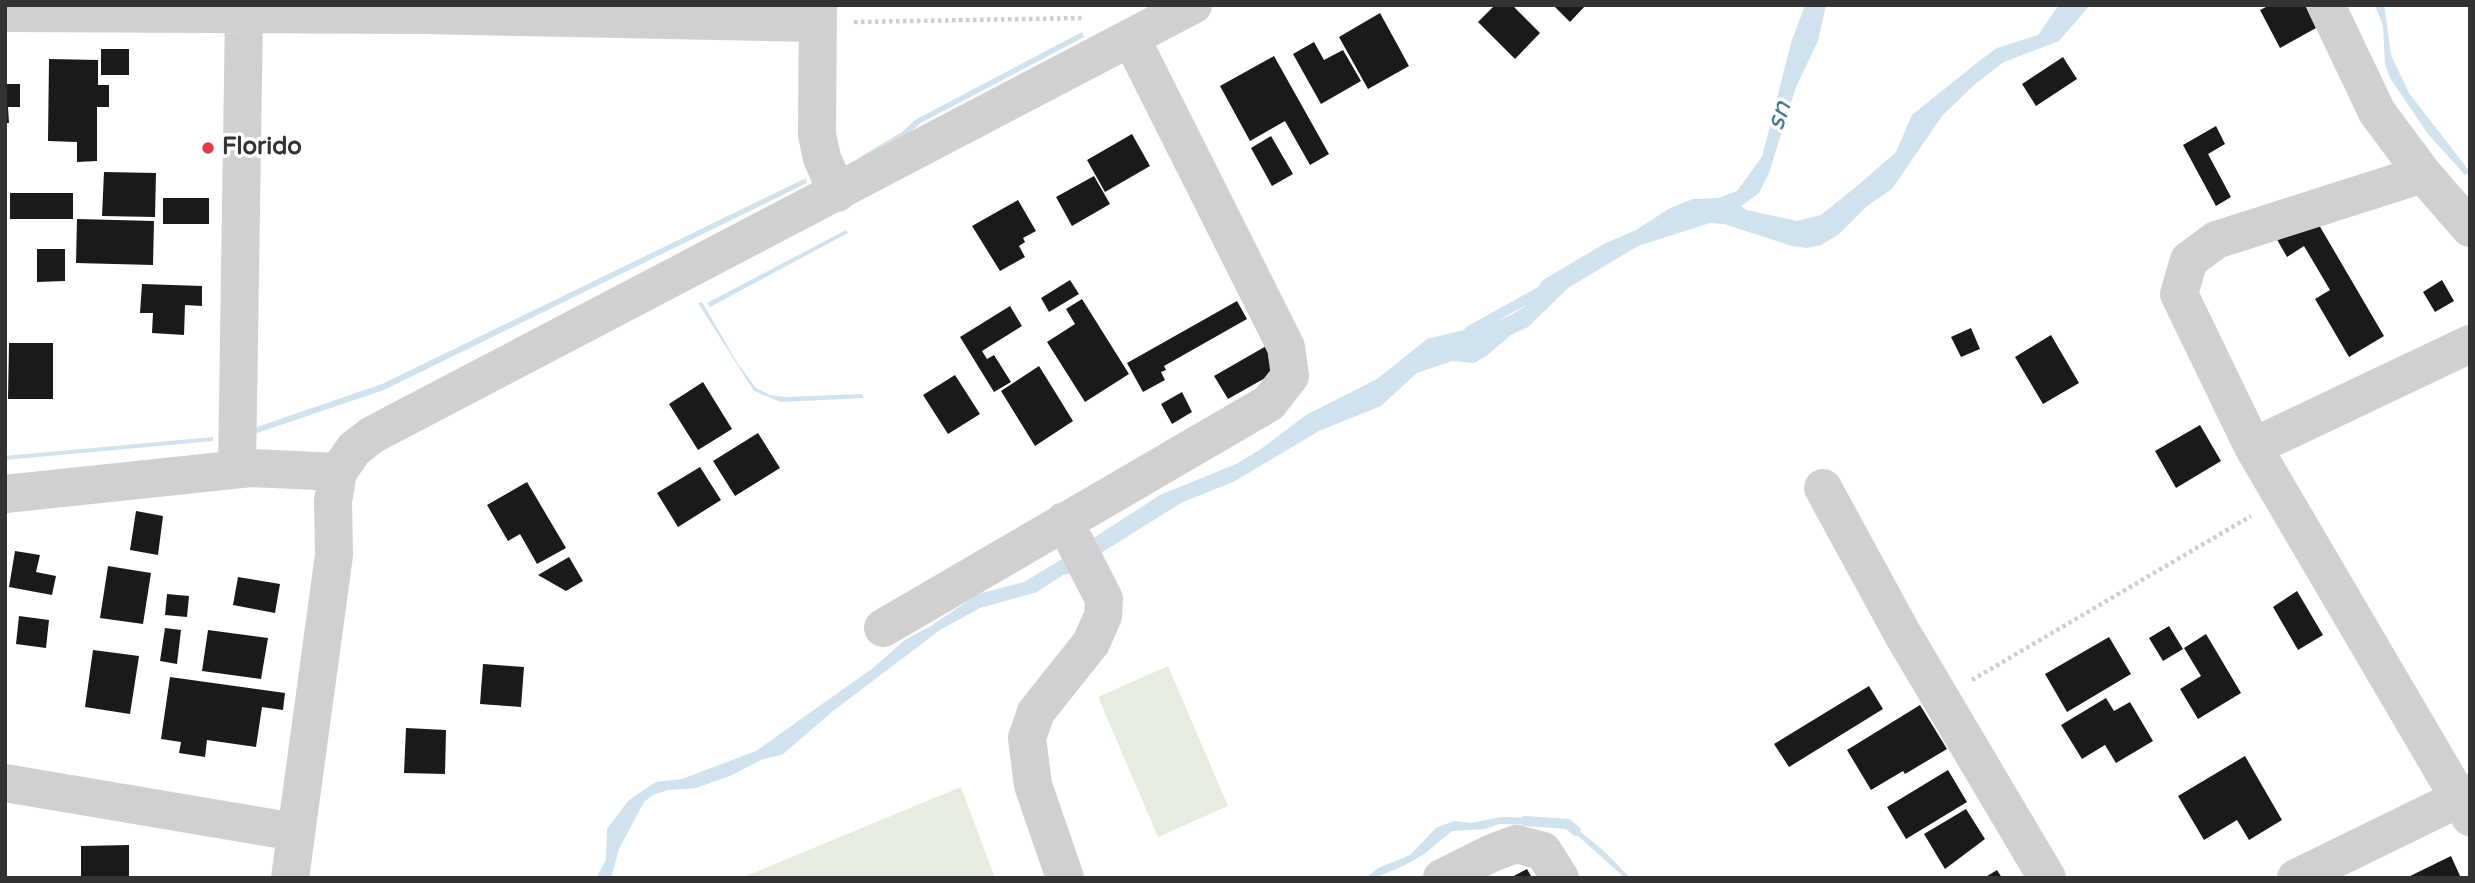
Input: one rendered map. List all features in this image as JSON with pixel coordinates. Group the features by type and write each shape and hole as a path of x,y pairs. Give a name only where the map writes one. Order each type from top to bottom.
{"street":[{"path":"290,878 334,555 333,501 338,472 354,449 372,435 1193,5"},
{"path":"2326,5 2376,112 2450,185 2470,228"},
{"path":"17,10 244,14 421,10 817,14 817,135 822,159 837,193"},
{"path":"237,469 244,14"},
{"path":"883,628 1077,546 1269,403 1290,376 1286,347 1131,38"},
{"path":"2296,878 2467,802 2253,447 2179,294 2189,260 2216,240 2450,185"},
{"path":"2253,447 2470,344"},
{"path":"5,494 237,469 281,468 338,472"},
{"path":"1823,488 1941,698 2047,878"},
{"path":"1065,878 1034,785 1027,738 1036,712 1091,643 1103,616 1104,599 1077,546"},
{"path":"5,783 295,832"},
{"path":"1442,878 1516,844 1543,851 1560,878"}],"path":[{"path":"817,14 1080,18"},
{"path":"1941,698 2283,497"}],"shaded area":[{"path":"1168,666 1228,806 1158,837 1098,697"},
{"path":"961,787 995,878 741,878"}],"water":[{"name":"sn","path":"1805,5 1826,5 1818,41 1796,87 1769,173 1759,193 1741,206 1746,210 1797,221 1821,215 1896,152 1912,115 1983,58 1997,48 2038,35 2059,5 2090,5 2059,41 2004,62 1975,84 1942,116 1892,189 1867,206 1838,235 1821,245 1807,248 1792,246 1724,224 1710,223 1638,246 1568,288 1528,327 1511,335 1485,357 1474,363 1452,361 1417,373 1381,406 1319,431 1235,481 1181,503 1098,555 1092,539 1160,495 1236,464 1306,415 1377,379 1427,339 1493,323 1513,314 1525,306 1543,280 1604,244 1636,230 1670,208 1693,199 1718,198 1737,191 1762,157 1791,43"},
{"path":"2375,5 2383,5 2385,10 2391,55 2409,93 2470,172 2465,175 2428,134 2390,78 2385,64 2383,26"},
{"path":"1082,32 1084,37 919,124 907,136 860,162 857,159 902,132 915,120"},
{"path":"806,178 807,183 384,390 254,434 254,428 382,384"},
{"path":"846,230 848,233 710,307 707,303"},
{"path":"702,302 738,364 756,388 770,395 785,397 862,394 864,398 781,402 754,391 698,303"},
{"path":"213,437 213,441 5,460 5,456"},
{"path":"1062,559 1076,572 1063,575 1037,592 980,608 940,630 833,711 782,755 763,759 730,776 696,788 668,790 653,795 644,802 619,849 611,878 596,878 606,860 607,829 628,801 642,791 656,782 682,779 756,751 873,668 906,639 931,626 978,594 1024,582"},
{"path":"1501,817 1536,818 1538,825 1499,824 1485,829 1452,831 1423,855 1403,866 1375,878 1366,878 1378,868 1410,855 1436,828 1454,821 1471,823"},
{"path":"1565,819 1604,851 1630,878 1625,878 1567,826"}],"building":[{"path":"1495,5 1512,5 1540,33 1515,59 1478,22"},
{"path":"1553,5 1586,5 1570,22"},
{"path":"2270,5 2305,5 2316,28 2280,48 2260,10"},
{"path":"1380,13 1409,66 1368,89 1339,37"},
{"path":"1314,42 1324,60 1343,50 1361,81 1321,104 1293,54"},
{"path":"101,49 129,49 129,75 101,75"},
{"path":"1274,56 1329,154 1310,165 1285,121 1250,141 1220,86"},
{"path":"2063,57 2077,79 2036,106 2022,84"},
{"path":"49,59 98,60 98,85 109,85 109,107 97,107 97,161 77,162 77,142 48,141"},
{"path":"5,84 20,84 20,107 8,107 9,123 5,123"},
{"path":"2216,126 2225,144 2208,154 2231,197 2216,206 2183,145"},
{"path":"1132,134 1150,166 1105,192 1087,160"},
{"path":"1271,136 1293,174 1272,186 1251,148"},
{"path":"104,172 156,173 155,217 102,216"},
{"path":"1094,176 1110,204 1072,226 1056,197"},
{"path":"10,193 73,193 73,219 10,219"},
{"path":"163,198 209,198 209,224 163,224"},
{"path":"1018,200 1036,231 1023,238 1025,242 1019,246 1025,257 1000,271 972,226"},
{"path":"77,219 154,221 153,265 76,263"},
{"path":"2319,225 2384,336 2349,357 2315,299 2330,290 2304,246 2287,257 2275,236"},
{"path":"37,249 65,249 65,281 37,282"},
{"path":"1070,280 1079,294 1049,312 1041,298"},
{"path":"2442,280 2454,301 2435,312 2423,292"},
{"path":"142,284 202,286 202,306 185,305 184,335 152,333 153,313 140,313"},
{"path":"1082,299 1129,374 1085,402 1047,342 1075,324 1066,309"},
{"path":"1237,301 1247,319 1164,366 1166,370 1161,372 1165,380 1143,392 1127,363"},
{"path":"1010,306 1022,326 982,351 987,359 994,355 1011,382 994,392 960,337"},
{"path":"1971,328 1980,349 1961,357 1951,337"},
{"path":"2051,335 2079,383 2043,404 2015,357"},
{"path":"9,343 53,343 53,399 8,399"},
{"path":"1268,345 1281,369 1228,399 1214,376"},
{"path":"1039,366 1073,421 1035,446 1001,391"},
{"path":"955,375 980,414 948,434 923,395"},
{"path":"703,382 732,429 698,450 669,404"},
{"path":"1182,392 1192,412 1172,424 1161,404"},
{"path":"2200,425 2221,461 2176,488 2155,451"},
{"path":"758,433 780,468 735,496 713,461"},
{"path":"700,467 721,500 678,527 657,493"},
{"path":"527,482 566,548 537,564 520,534 508,541 487,505"},
{"path":"136,511 163,516 158,555 130,550"},
{"path":"15,551 40,555 36,572 56,576 52,595 9,587"},
{"path":"569,557 583,581 566,591 538,575"},
{"path":"108,566 151,573 143,624 100,618"},
{"path":"238,577 280,584 275,613 233,605"},
{"path":"2297,591 2323,635 2298,650 2273,607"},
{"path":"167,594 189,596 187,617 165,615"},
{"path":"19,616 49,620 46,648 16,644"},
{"path":"2169,626 2183,649 2163,661 2149,638"},
{"path":"165,628 181,630 177,664 160,661"},
{"path":"208,630 268,638 261,679 202,671"},
{"path":"2206,634 2241,693 2198,719 2180,689 2201,676 2184,648"},
{"path":"2109,637 2131,674 2067,712 2045,674"},
{"path":"93,650 139,656 130,714 85,707"},
{"path":"483,664 524,667 521,707 480,704"},
{"path":"170,677 285,693 283,710 262,707 256,747 207,740 205,757 179,753 181,742 161,739"},
{"path":"1869,686 1883,709 1789,767 1774,744"},
{"path":"2106,698 2114,711 2130,702 2153,741 2116,763 2105,745 2082,759 2061,725"},
{"path":"1920,705 1947,749 1871,790 1847,750"},
{"path":"406,728 446,730 445,774 404,773"},
{"path":"2245,756 2282,820 2249,840 2237,820 2204,840 2178,796"},
{"path":"1948,770 1967,802 1906,839 1887,807"},
{"path":"1966,809 1985,839 1945,869 1924,834"},
{"path":"129,845 129,878 81,878 81,846"},
{"path":"2451,856 2461,878 2406,878"},
{"path":"1527,869 1532,878 1510,878"},
{"path":"1997,870 2002,878 1984,878"}],"waterway":[{"path":"1469,331 1541,291"},
{"path":"1525,821 1568,824 1576,831"}],"place":[{"name":"Florido","path":"208,148"}]}
